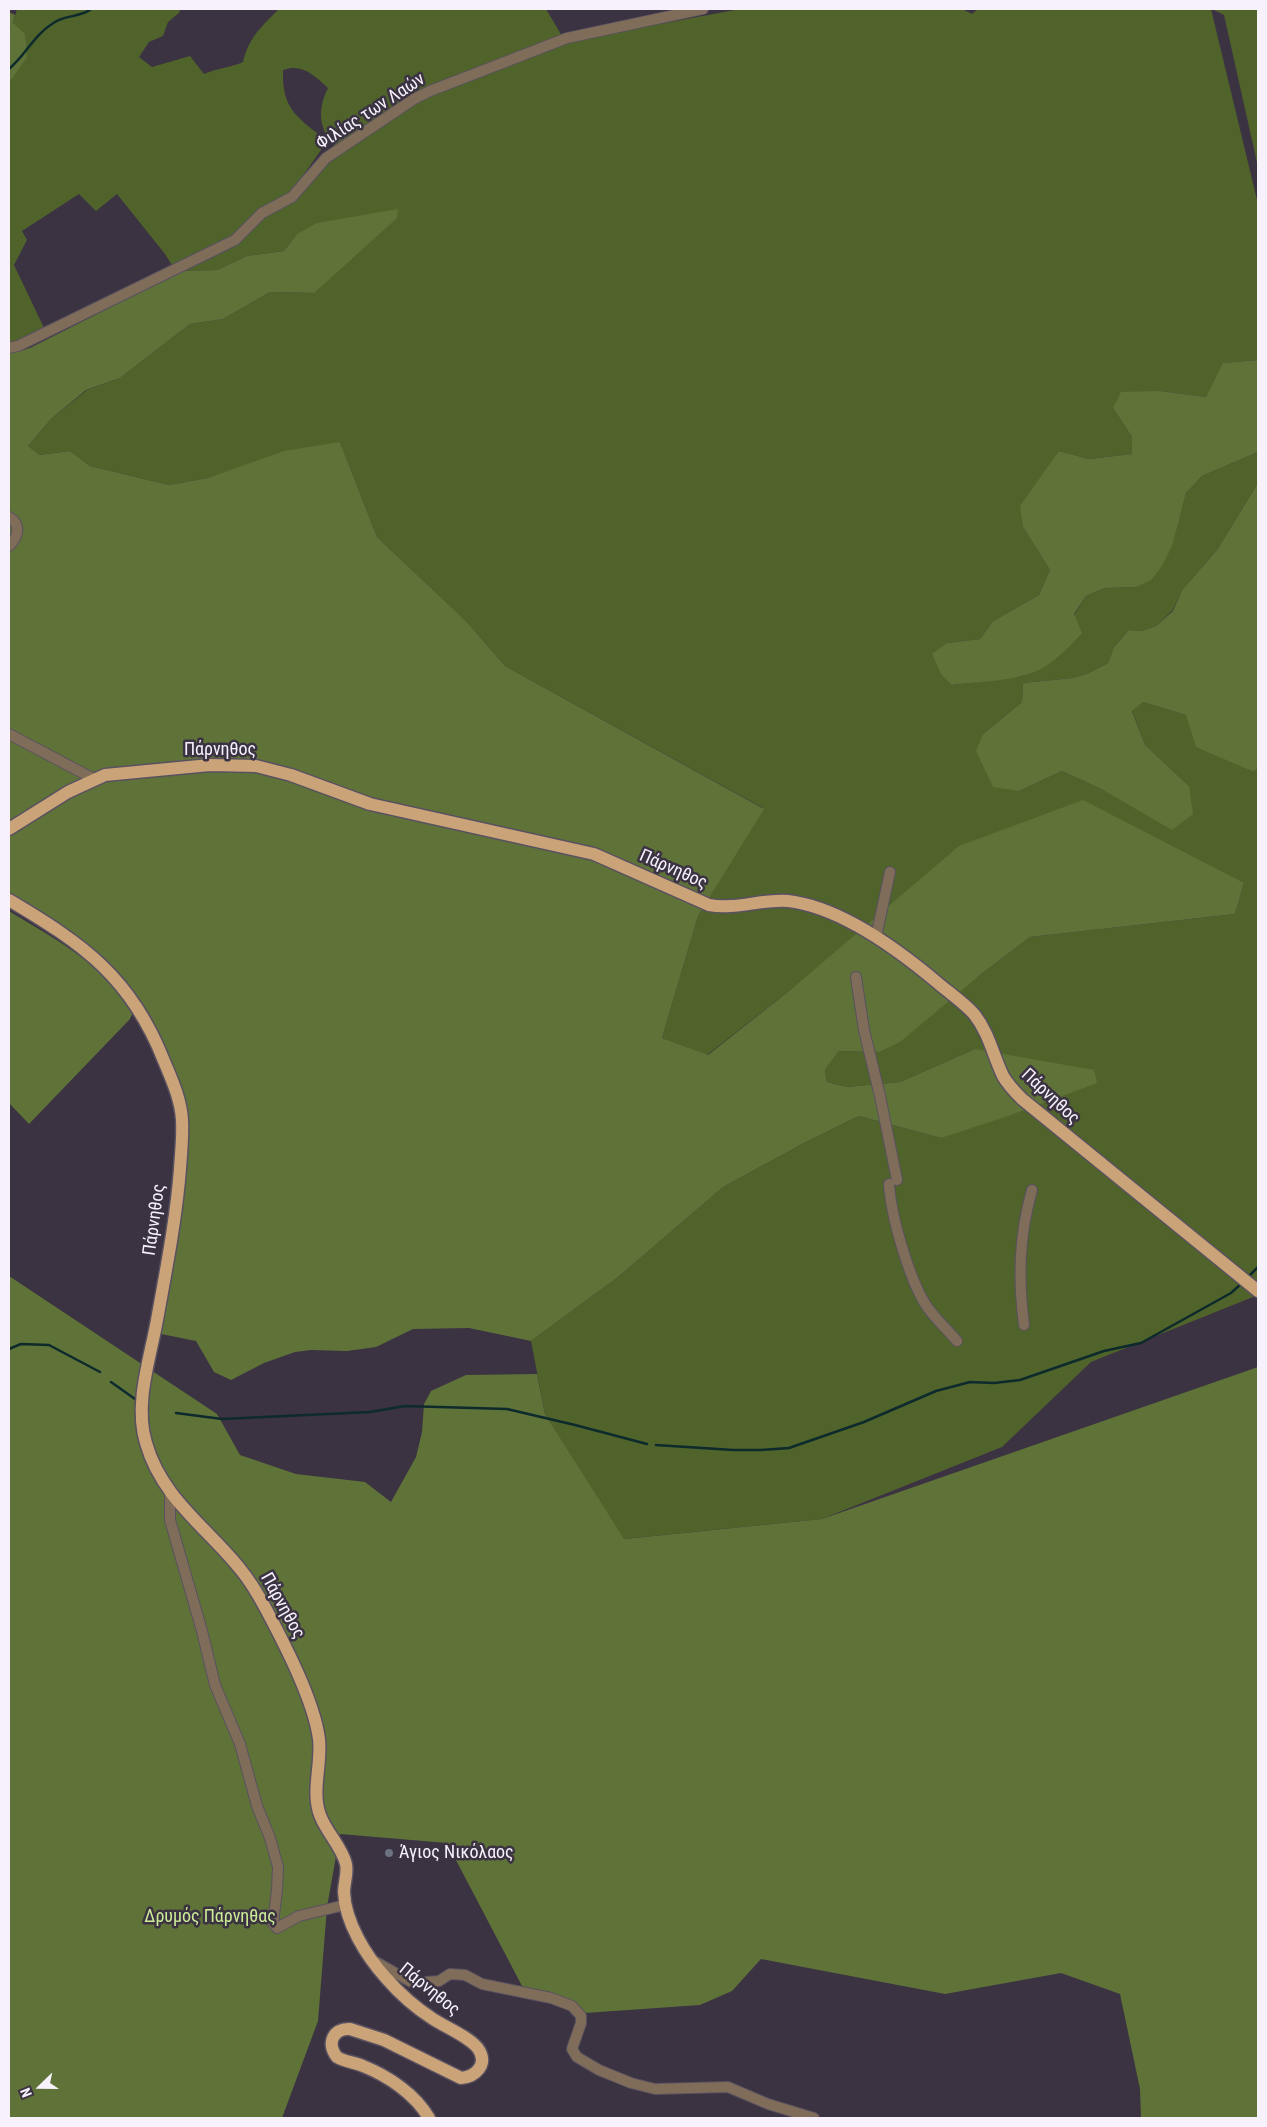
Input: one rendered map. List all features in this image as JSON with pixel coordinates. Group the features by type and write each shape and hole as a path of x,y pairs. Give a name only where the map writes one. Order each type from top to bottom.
{"main road":[{"name":"Πάρνηθος","path":"9,829 68,792 94,779 116,773 210,765 244,765 268,768 292,775 370,804 594,854 700,903 728,907 765,901 790,902 827,912 876,937 934,980 974,1014 985,1031 1007,1082 1022,1099 1255,1289"},
{"name":"Πάρνηθος","path":"9,900 70,939 97,960 122,985 137,1007 160,1051 180,1103 183,1135 177,1205 145,1381 141,1420 146,1445 151,1458 181,1508 246,1576 265,1607 288,1654 317,1726 320,1744 318,1806 323,1823 346,1865 344,1892 352,1924 371,1958 385,1978 430,2018 474,2044 481,2054 482,2060 477,2072 467,2078 461,2078 384,2040 350,2029 340,2030 336,2034 331,2048 337,2057 362,2065 386,2078 417,2102 429,2118"}],"street":[{"name":"Φιλίας των Λαών","path":"9,348 18,346 234,240 269,208 292,197 326,158 414,99 430,91 567,38 703,9"},
{"path":"9,517 17,526 18,533 16,540 9,546"},
{"path":"9,734 94,779"},
{"path":"876,937 890,872"},
{"path":"856,977 864,1030 880,1096 893,1182 890,1204 917,1287 925,1304 957,1341"},
{"path":"1024,1325 1019,1265 1022,1232 1032,1190"},
{"path":"170,1491 170,1520 181,1554 215,1685 240,1744 257,1806 270,1838 278,1867 272,1923 277,1928 299,1916 346,1904"},
{"path":"371,1958 383,1968 413,1983 439,1981 450,1974 465,1974 482,1984 551,1998 572,2006 581,2016 581,2023 572,2049 577,2057 599,2070 631,2083 655,2088 728,2087 768,2104 814,2118"}],"green space":[{"path":"17,9 179,9 180,12 168,22 163,36 149,42 139,57 152,67 190,56 204,74 243,62 253,39 279,9 546,9 562,36 439,82 338,148 326,135 321,120 322,104 328,88 313,75 302,69 290,68 283,70 284,91 290,107 301,120 317,133 321,150 293,190 227,242 173,267 165,254 117,194 96,211 79,194 22,231 27,240 14,265 45,330 9,346 9,81 12,79 13,23"},
{"path":"740,9 962,9 972,14 978,9 1211,9 1258,204 1258,360 1224,363 1206,397 1160,391 1113,408 1132,437 1132,454 1089,459 1059,451 1023,527 1050,570 1039,595 993,621 980,639 947,643 952,685 1023,676 1041,668 1086,596 1105,588 1136,587 1179,518 1186,493 1202,476 1258,452 1258,483 1217,550 1182,590 1173,610 1156,626 1141,631 1129,630 1114,647 1108,663 1089,673 1073,678 1023,683 1022,702 983,734 1019,791 1062,771 1105,791 1189,786 1145,745 1132,710 1143,702 1186,715 1235,763 1254,772 1258,768 1258,1295 1091,1362 1002,1447 822,1519 623,1539 545,1414 531,1341 618,1277 723,1187 806,1142 859,1116 941,1138 975,1049 900,1082 847,1087 827,1082 825,1070 839,1051 879,1052 1030,937 1235,914 1244,883 794,987 707,1055 662,1038 698,916 763,808 505,666 465,620 377,537 340,442 208,478 169,485 90,466 70,451 38,455 28,446 51,419 87,390 120,378 190,324 223,319 270,292 314,293 297,234 284,251 247,256 217,270 182,271 220,253 237,242 323,164 432,94 567,43"},
{"path":"1212,9 1258,9 1258,167 1224,15"},
{"path":"9,12 15,15 13,23 25,34 27,57 9,81"},
{"path":"398,209 397,218 314,293 270,292 223,319 190,324 120,378 86,390 51,419 28,446 39,455 70,451 90,466 169,485 208,478 284,451 340,442 377,537 465,620 505,666 764,809 698,916 662,1038 708,1055 794,987 959,846 1083,800 1244,883 1235,914 1030,937 980,975 900,1042 879,1052 839,1051 825,1070 827,1082 847,1087 900,1082 975,1049 1094,1070 1097,1083 1008,1116 941,1138 859,1116 723,1187 618,1277 531,1341 469,1328 413,1329 376,1347 347,1351 311,1350 295,1352 264,1363 231,1380 214,1372 196,1341 161,1334 180,1220 177,1085 107,964 9,897 9,354 30,348 182,271 217,270 247,256 284,251 297,234 317,223"},
{"path":"1258,360 1258,452 1202,476 1186,493 1172,546 1162,566 1151,580 1136,587 1105,588 1086,596 1074,614 1082,633 1058,657 1041,669 1009,679 952,685 941,674 932,654 947,643 980,639 993,621 1039,595 1050,570 1023,527 1020,506 1059,451 1089,459 1132,454 1132,437 1113,408 1121,392 1160,391 1206,397 1223,363"},
{"path":"1258,483 1258,768 1254,772 1196,747 1186,715 1143,702 1132,711 1145,745 1189,786 1193,814 1172,830 1105,791 1062,771 1019,791 993,787 976,751 983,734 1022,702 1023,683 1073,678 1089,673 1108,663 1114,647 1129,630 1141,631 1156,626 1173,611 1182,590 1217,550"},
{"path":"9,911 65,945 104,975 133,1012 130,1019 29,1124 9,1103"},
{"name":"Δρυμός Πάρνηθας","path":"9,1276 217,1414 240,1455 296,1474 365,1482 391,1502 416,1457 422,1432 424,1404 431,1391 466,1375 537,1374 545,1414 624,1539 822,1519 1258,1367 1258,2118 1141,2118 1140,2089 1120,1994 1061,1973 945,1994 761,1959 732,1991 700,2005 585,2013 522,1986 447,1843 340,1834 327,1907 318,2021 282,2118 9,2118"}],"waterway":[{"path":"9,69 47,27 59,20 87,12 91,9"},
{"path":"1248,1277 1258,1267"},
{"path":"656,1445 733,1450 789,1448 864,1422 936,1391 970,1382 994,1383 1020,1380 1104,1351 1141,1343 1231,1293 1242,1283"},
{"path":"9,1349 21,1344 49,1345 100,1372"},
{"path":"111,1382 135,1399"},
{"path":"176,1413 222,1419 370,1412 405,1406 507,1409 647,1444"}],"place":[{"name":"Άγιος Νικόλαος","path":"389,1853"}]}
